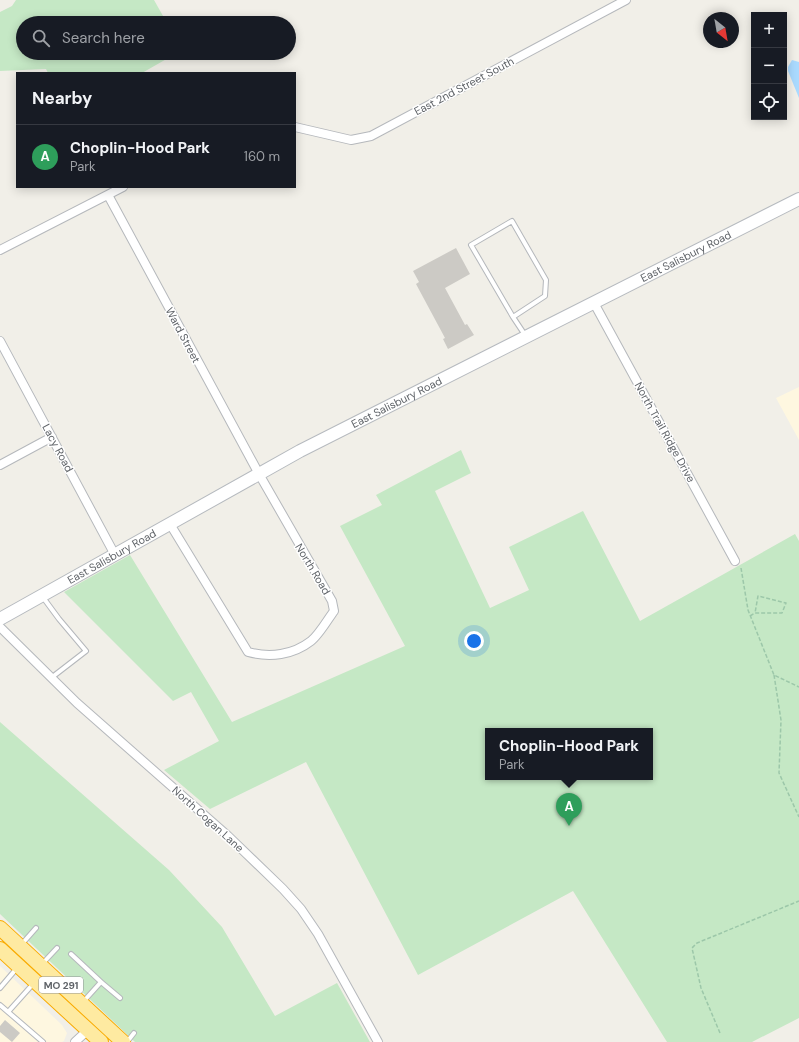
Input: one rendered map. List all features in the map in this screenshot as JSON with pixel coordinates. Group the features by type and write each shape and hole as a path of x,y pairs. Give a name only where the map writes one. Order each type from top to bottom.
{"highway":[{"name":"MO 291","path":"0,928 123,1042"},
{"name":"MO 291","path":"0,949 101,1042"}],"main road":[{"name":"East Salisbury Road","path":"0,619 300,451 799,199"}],"street":[{"name":"East 2nd Street South","path":"296,127 351,140 371,136 626,0"},
{"path":"0,250 121,188"},
{"name":"Ward Street","path":"108,195 259,474"},
{"name":"North Trail Ridge Drive","path":"594,303 735,561"},
{"name":"Lacy Road","path":"0,341 115,555"},
{"path":"0,465 52,437"},
{"name":"North Road","path":"170,524 248,652 274,655 290,653 312,641 334,611 332,601 259,474"},
{"name":"North Cogan Lane","path":"0,626 77,704 228,836 283,889 301,909 318,934 378,1042"},
{"path":"75,1042 88,1030"}],"lane":[{"path":"513,317 545,296 546,280 512,221 471,245 513,317 526,337"},
{"path":"42,596 86,651 51,678"},
{"path":"19,947 36,928"},
{"path":"40,965 57,948"},
{"path":"71,954 120,998"},
{"path":"0,988 19,966"},
{"path":"8,1012 35,981"},
{"path":"81,1003 101,982"},
{"path":"0,1005 43,1042"},
{"path":"126,1042 134,1033"}],"path":[{"path":"741,568 748,610 774,674 781,720 780,773 799,817"},
{"path":"750,616 755,613 782,614 786,603 758,596 755,613"},
{"path":"774,674 799,687"},
{"path":"720,1033 701,988 692,948 697,943 799,900"}],"shaded area":[{"path":"799,387 799,440 776,398"},
{"path":"0,966 62,1025 67,1033 64,1041 0,1042"}],"green space":[{"path":"16,0 154,0 163,16 16,16 16,60 165,60 144,72 48,72 46,69 0,71 0,12 12,6"},
{"path":"461,450 471,473 435,491 490,608 529,590 509,547 583,511 640,621 795,534 799,541 799,1018 752,1042 667,1042 573,891 418,975 306,762 210,809 164,770 219,741 191,692 173,701 64,592 130,555 232,722 405,646 340,526 382,505 376,495"},
{"path":"0,722 169,870 222,927 275,1016 337,983 370,1042 135,1042 0,914"}],"water":[{"path":"792,60 799,62 799,98 788,71 788,67"}],"building":[{"path":"456,248 470,274 445,288 465,325 467,324 474,335 448,349 443,339 445,338 416,284 419,282 413,271"},
{"path":"5,1020 20,1033 12,1042 0,1032 0,1026"}],"place":[{"name":"Choplin-Hood Park","path":"569,826"}]}
